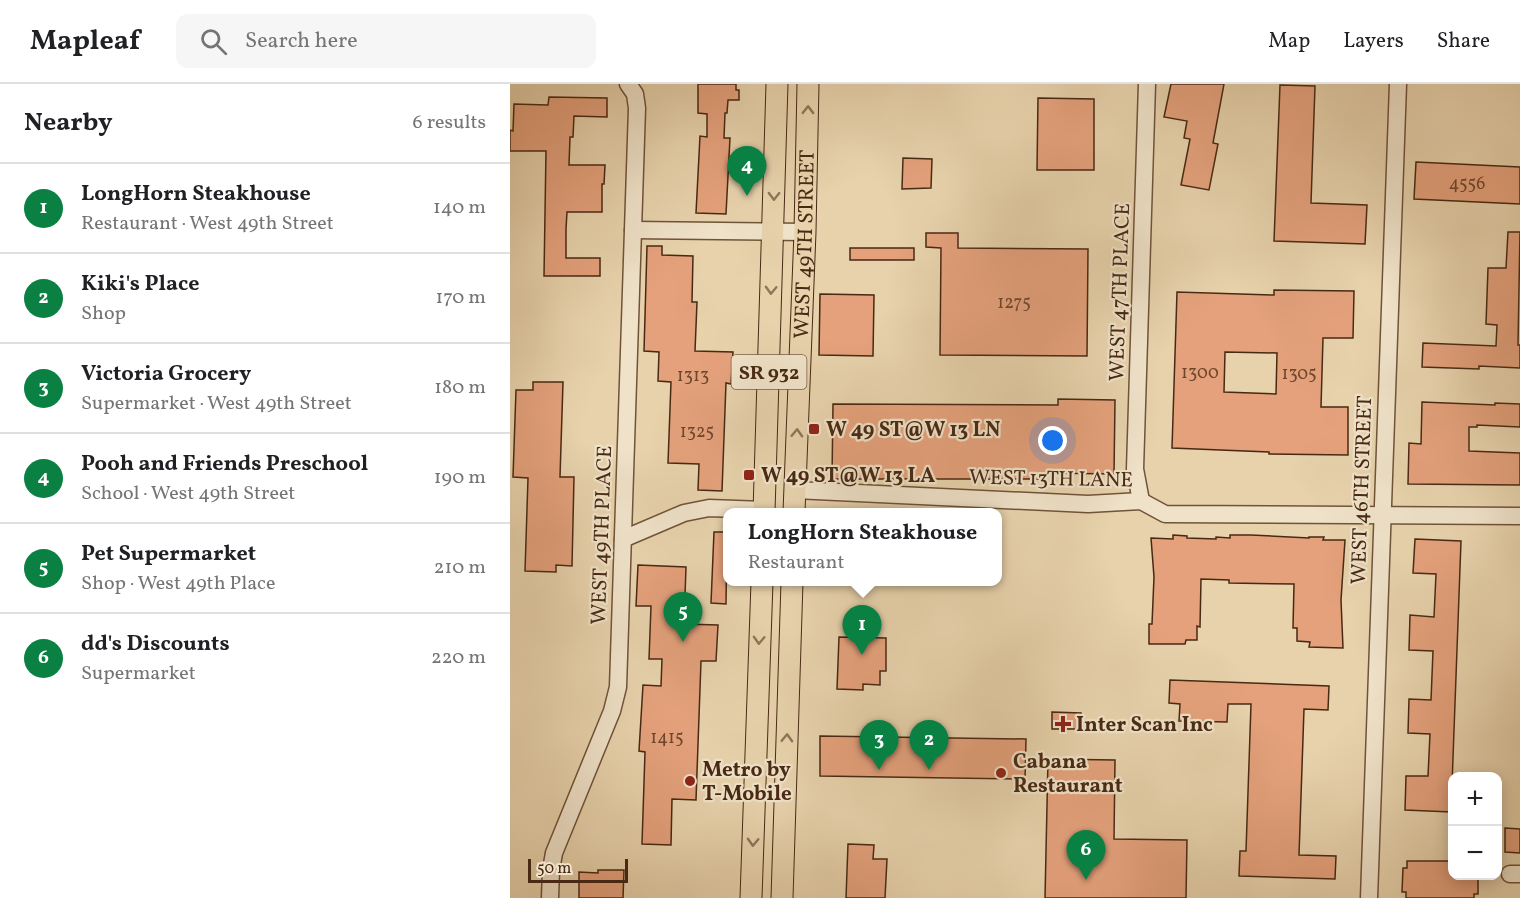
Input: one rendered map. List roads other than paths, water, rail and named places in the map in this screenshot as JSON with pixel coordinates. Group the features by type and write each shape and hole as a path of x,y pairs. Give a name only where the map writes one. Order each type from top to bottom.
{"main road":[{"name":"WEST 49TH STREET","path":"764,508 777,84"},
{"name":"WEST 49TH STREET","path":"794,508 805,232 808,84"},
{"path":"769,364 780,417 779,472 795,490"},
{"path":"751,898 762,586"},
{"path":"779,586 779,598 790,651"},
{"path":"782,898 792,586"}],"street":[{"name":"WEST 49TH PLACE","path":"550,898 554,853 616,695 637,103 635,94 628,84"},
{"name":"WEST 47TH PLACE","path":"1141,501 1135,469 1147,84"},
{"name":"WEST 46TH STREET","path":"1369,898 1398,84"},
{"path":"633,230 805,232"},
{"name":"WEST 13TH LANE","path":"795,490 1077,504 1141,501 1165,514 1520,516"},
{"path":"623,539 684,513 709,508 723,509"}],"place":[{"name":"Pooh and Friends Preschool","path":"747,196"},
{"name":"W 49 ST@W 13 LN","path":"814,429"},
{"name":"W 49 ST@W 13 LA","path":"749,475"},
{"name":"Pet Supermarket","path":"683,642"},
{"name":"LongHorn Steakhouse","path":"862,655"},
{"name":"Inter Scan Inc","path":"1063,724"},
{"name":"Victoria Grocery","path":"879,770"},
{"name":"Kiki's Place","path":"929,770"},
{"name":"Cabana Restaurant","path":"1001,773"},
{"name":"Metro by T-Mobile","path":"690,781"},
{"name":"dd's Discounts","path":"1086,880"}]}
